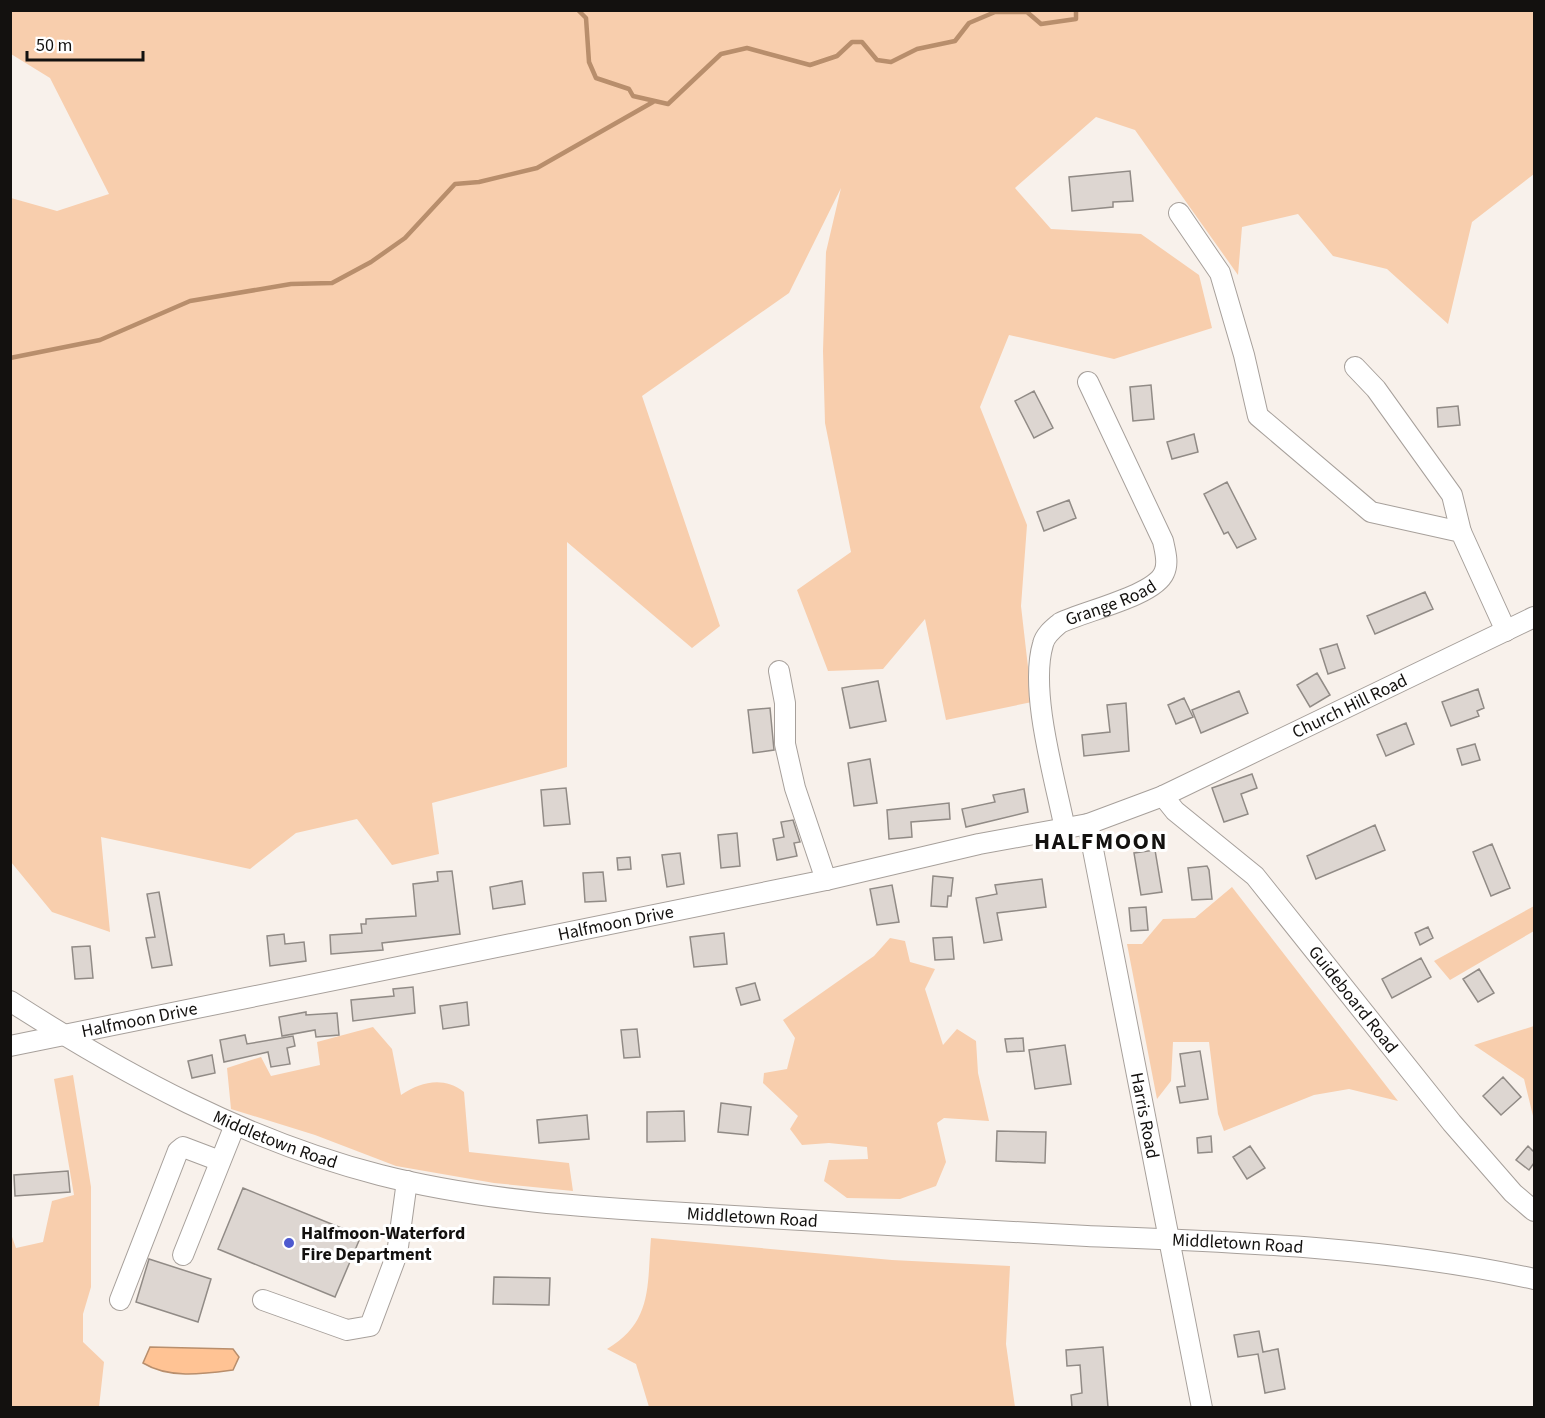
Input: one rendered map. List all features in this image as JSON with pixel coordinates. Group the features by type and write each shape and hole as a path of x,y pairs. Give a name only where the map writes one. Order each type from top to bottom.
{"street":[{"path":"1179,213 1220,273 1244,355 1258,416 1371,512 1461,532"},
{"path":"1355,367 1376,389 1452,495 1461,532 1506,631"},
{"name":"Grange Road","path":"1065,829 1042,712 1039,679 1043,643 1049,632 1060,623 1150,588 1165,572 1167,557 1163,541 1088,382"},
{"name":"Church Hill Road","path":"1163,796 1534,617"},
{"path":"779,670 785,703 785,744 795,788 826,880"},
{"name":"Halfmoon Drive","path":"10,1046 826,880 979,844 1065,829 1088,824 1163,796"},
{"name":"Guideboard Road","path":"1163,796 1175,811 1255,876 1452,1123 1513,1193 1534,1212"},
{"name":"Harris Road","path":"1088,824 1202,1407"},
{"name":"Middletown Road","path":"10,1001 66,1036 186,1103 268,1140 407,1181 447,1190 562,1206 1169,1239 1391,1256 1486,1268 1534,1279"},
{"path":"183,1255 235,1125"},
{"path":"120,1300 178,1151 183,1147 189,1148 220,1161"},
{"path":"263,1300 347,1330 370,1326 397,1254 407,1181"}],"shaded area":[{"path":"11,10 1534,11 1534,174 1472,222 1448,324 1387,269 1333,256 1298,214 1242,227 1238,275 1135,130 1096,117 1015,188 1051,229 1141,234 1199,275 1212,328 1114,359 1009,335 980,407 1027,525 1021,606 1032,702 946,720 925,619 883,669 828,671 797,590 851,552 825,423 823,351 826,252 841,188 789,293 642,396 720,626 692,648 567,542 567,767 432,803 439,854 392,865 357,819 296,833 250,869 101,837 110,932 52,912 11,862 11,198 57,211 109,194 50,78 11,54"},
{"path":"1232,887 1398,1101 1349,1089 1314,1095 1224,1131 1218,1114 1209,1042 1173,1042 1171,1081 1157,1099 1127,944 1142,944 1163,919 1195,918"},
{"path":"1534,906 1534,931 1450,980 1434,961"},
{"path":"890,938 905,941 910,962 935,969 925,989 943,1045 957,1029 976,1041 978,1073 989,1121 944,1118 937,1123 946,1162 936,1186 900,1199 847,1198 824,1181 829,1160 868,1159 867,1147 829,1143 802,1145 790,1129 798,1116 763,1083 764,1073 787,1069 795,1038 783,1020 874,956"},
{"path":"1534,1026 1534,1120 1524,1079 1474,1045"},
{"path":"373,1027 392,1049 401,1095 424,1084 440,1082 464,1092 469,1152 569,1163 573,1191 494,1183 396,1166 315,1135 231,1109 227,1068 261,1057 271,1076 320,1065 317,1042"},
{"path":"73,1075 91,1187 91,1287 83,1314 83,1342 104,1362 99,1407 11,1407 11,1234 16,1248 43,1242 52,1201 74,1195 54,1079"},
{"path":"651,1238 892,1260 1010,1266 1006,1344 1015,1407 649,1407 636,1364 607,1349 633,1327 640,1314 645,1301"},
{"path":"150,1347 233,1349 239,1357 233,1370 198,1374 175,1373 143,1363"}],"building":[{"path":"1130,171 1133,201 1113,202 1113,207 1072,211 1069,177"},
{"path":"1151,385 1154,419 1133,421 1130,387"},
{"path":"1034,391 1053,428 1034,438 1015,401"},
{"path":"1458,406 1460,425 1438,427 1437,408"},
{"path":"1194,434 1198,452 1172,459 1167,442"},
{"path":"1227,482 1256,539 1237,548 1228,532 1224,534 1204,494"},
{"path":"1069,500 1076,518 1044,531 1037,512"},
{"path":"1425,592 1433,609 1375,634 1367,616"},
{"path":"1337,644 1345,668 1328,674 1320,649"},
{"path":"1317,673 1330,695 1310,707 1297,685"},
{"path":"878,681 886,721 850,728 842,688"},
{"path":"1478,689 1484,708 1477,711 1479,716 1451,726 1442,702"},
{"path":"1239,691 1248,713 1201,733 1192,710"},
{"path":"1184,698 1193,717 1176,724 1168,705"},
{"path":"1126,703 1129,751 1084,756 1082,735 1110,732 1107,705"},
{"path":"770,708 774,750 753,753 748,710"},
{"path":"1406,723 1414,744 1386,756 1377,735"},
{"path":"1475,744 1480,760 1462,765 1457,749"},
{"path":"870,759 877,803 854,806 848,763"},
{"path":"1252,774 1257,788 1241,794 1248,814 1224,822 1212,788"},
{"path":"566,788 570,824 544,826 541,790"},
{"path":"1024,789 1028,812 966,827 962,809 995,802 993,795"},
{"path":"949,803 950,819 911,822 912,837 889,839 887,810"},
{"path":"793,820 800,842 794,843 797,856 777,860 773,839 784,837 781,822"},
{"path":"1375,825 1385,850 1316,879 1307,856"},
{"path":"737,833 740,866 721,868 718,835"},
{"path":"1492,844 1510,888 1491,896 1473,852"},
{"path":"1155,850 1162,892 1141,895 1134,853"},
{"path":"680,853 684,884 667,887 662,855"},
{"path":"630,857 631,869 618,870 617,858"},
{"path":"1207,866 1212,899 1192,900 1188,868"},
{"path":"452,871 460,934 382,943 383,950 331,954 330,935 362,933 361,924 366,924 366,919 416,916 413,884 438,881 437,872"},
{"path":"603,872 606,901 585,902 583,873"},
{"path":"933,876 953,878 947,907 931,906"},
{"path":"1042,879 1046,907 997,913 1002,940 984,943 976,898 997,894 995,885"},
{"path":"522,881 525,904 493,909 490,887"},
{"path":"892,885 899,922 877,925 870,889"},
{"path":"159,892 172,965 152,968 146,938 155,937 147,894"},
{"path":"1146,907 1148,930 1131,931 1129,908"},
{"path":"1428,927 1433,938 1420,945 1415,933"},
{"path":"724,933 727,964 694,967 690,937"},
{"path":"284,934 285,944 304,942 306,961 270,966 267,936"},
{"path":"952,937 954,959 935,960 933,938"},
{"path":"90,946 93,978 75,979 72,947"},
{"path":"1421,958 1431,977 1392,998 1382,979"},
{"path":"1479,969 1494,993 1478,1002 1463,979"},
{"path":"755,983 760,1000 741,1005 736,988"},
{"path":"413,987 415,1013 353,1021 351,1000 394,996 393,989"},
{"path":"467,1002 469,1025 443,1029 440,1006"},
{"path":"306,1012 306,1015 337,1013 339,1035 316,1037 315,1030 282,1036 279,1017"},
{"path":"637,1029 640,1057 624,1058 621,1030"},
{"path":"245,1035 247,1044 293,1036 295,1046 287,1048 290,1064 271,1067 268,1052 224,1062 220,1040"},
{"path":"1023,1038 1024,1051 1007,1052 1005,1039"},
{"path":"1065,1045 1071,1084 1035,1089 1029,1050"},
{"path":"1200,1051 1208,1099 1180,1103 1177,1087 1185,1086 1180,1054"},
{"path":"212,1055 215,1073 192,1078 188,1061"},
{"path":"1503,1077 1521,1097 1501,1115 1483,1096"},
{"path":"721,1103 751,1107 748,1135 718,1132"},
{"path":"684,1111 685,1141 647,1142 647,1112"},
{"path":"587,1115 589,1139 539,1143 537,1120"},
{"path":"997,1131 1046,1132 1045,1163 996,1161"},
{"path":"1211,1136 1212,1152 1198,1153 1197,1138"},
{"path":"1250,1146 1265,1168 1247,1179 1233,1157"},
{"path":"1528,1146 1534,1152 1534,1163 1529,1170 1516,1160"},
{"path":"68,1171 70,1192 15,1196 14,1175"},
{"name":"Halfmoon-Waterford Fire Department","path":"243,1188 361,1236 335,1297 218,1249"},
{"path":"149,1259 211,1279 198,1322 136,1302"},
{"path":"494,1277 550,1278 549,1305 493,1304"},
{"path":"1259,1331 1263,1352 1278,1349 1285,1389 1265,1393 1258,1354 1238,1357 1234,1335"},
{"path":"1103,1347 1108,1407 1072,1407 1071,1395 1082,1393 1080,1365 1067,1366 1066,1350"}],"waterway":[{"path":"578,10 586,18 589,62 596,78 629,89 633,96 668,104 721,54 747,48 810,65 837,56 852,42 862,42 877,60 891,62 917,49 955,41 969,23 995,12 1027,12 1041,24 1076,19 1076,10"},
{"path":"10,358 100,340 190,301 291,284 332,283 371,262 405,238 455,184 479,182 537,168 653,102"}],"place":[{"name":"Halfmoon-Waterford Fire Department","path":"289,1243"}],"district":[{"name":"HALFMOON","path":"1101,841"}]}
